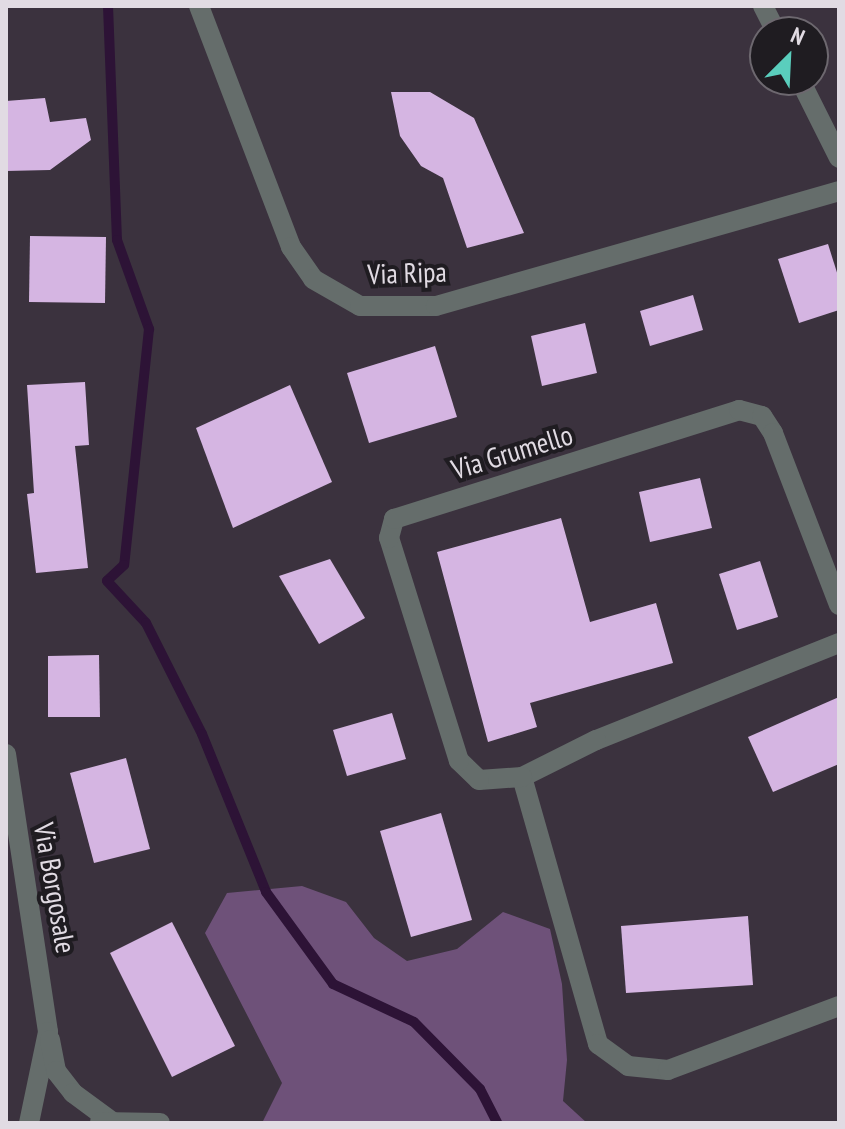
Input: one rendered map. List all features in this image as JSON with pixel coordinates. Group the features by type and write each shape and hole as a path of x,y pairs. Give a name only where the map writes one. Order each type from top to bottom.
{"street":[{"name":"Via Ripa","path":"199,6 291,247 313,279 360,306 436,306 839,191"},
{"path":"808,96 839,158"},
{"name":"Via Grumello","path":"839,605 773,433 762,416 739,410 394,519 389,538 459,761 479,780 522,777 596,740 839,643"},
{"name":"Via Borgosale","path":"6,754 20,872 38,946 56,1071 73,1093 104,1122"},
{"path":"522,777 598,1044 628,1066 668,1070 839,1006"},
{"name":"Via Borgosale","path":"29,1123 48,1032"},
{"path":"104,1122 160,1123"}],"shaded area":[{"path":"302,886 346,902 374,938 407,961 457,949 503,912 550,929 562,984 567,1060 563,1101 587,1123 262,1123 282,1083 205,933 227,893"}],"building":[{"path":"391,92 430,92 474,118 524,233 467,248 443,178 421,166 400,136"},
{"path":"45,98 50,122 86,118 91,140 50,170 6,171 6,101"},
{"path":"30,236 106,237 105,303 29,302"},
{"path":"828,244 839,279 839,310 799,323 778,259"},
{"path":"693,295 703,330 650,346 640,311"},
{"path":"585,323 597,373 542,386 531,336"},
{"path":"435,346 457,417 369,443 347,373"},
{"path":"85,382 89,445 75,446 88,568 36,573 27,494 34,493 27,385"},
{"path":"290,385 332,482 233,528 196,428"},
{"path":"700,478 712,528 650,542 639,492"},
{"path":"561,518 590,622 656,603 673,663 530,703 537,727 488,742 437,552"},
{"path":"330,559 365,618 319,644 279,576"},
{"path":"760,561 778,617 737,630 719,574"},
{"path":"99,655 100,717 48,717 48,656"},
{"path":"839,697 839,764 773,792 748,737"},
{"path":"392,713 406,759 347,776 333,730"},
{"path":"126,758 150,849 94,863 70,773"},
{"path":"441,813 472,920 411,937 380,831"},
{"path":"748,916 753,985 626,993 621,926"},
{"path":"172,922 235,1046 172,1077 110,953"}],"waterway":[{"path":"108,6 117,240 149,329 124,565 107,581 146,623 202,734 266,892 333,984 414,1022 480,1089 497,1123"}]}
